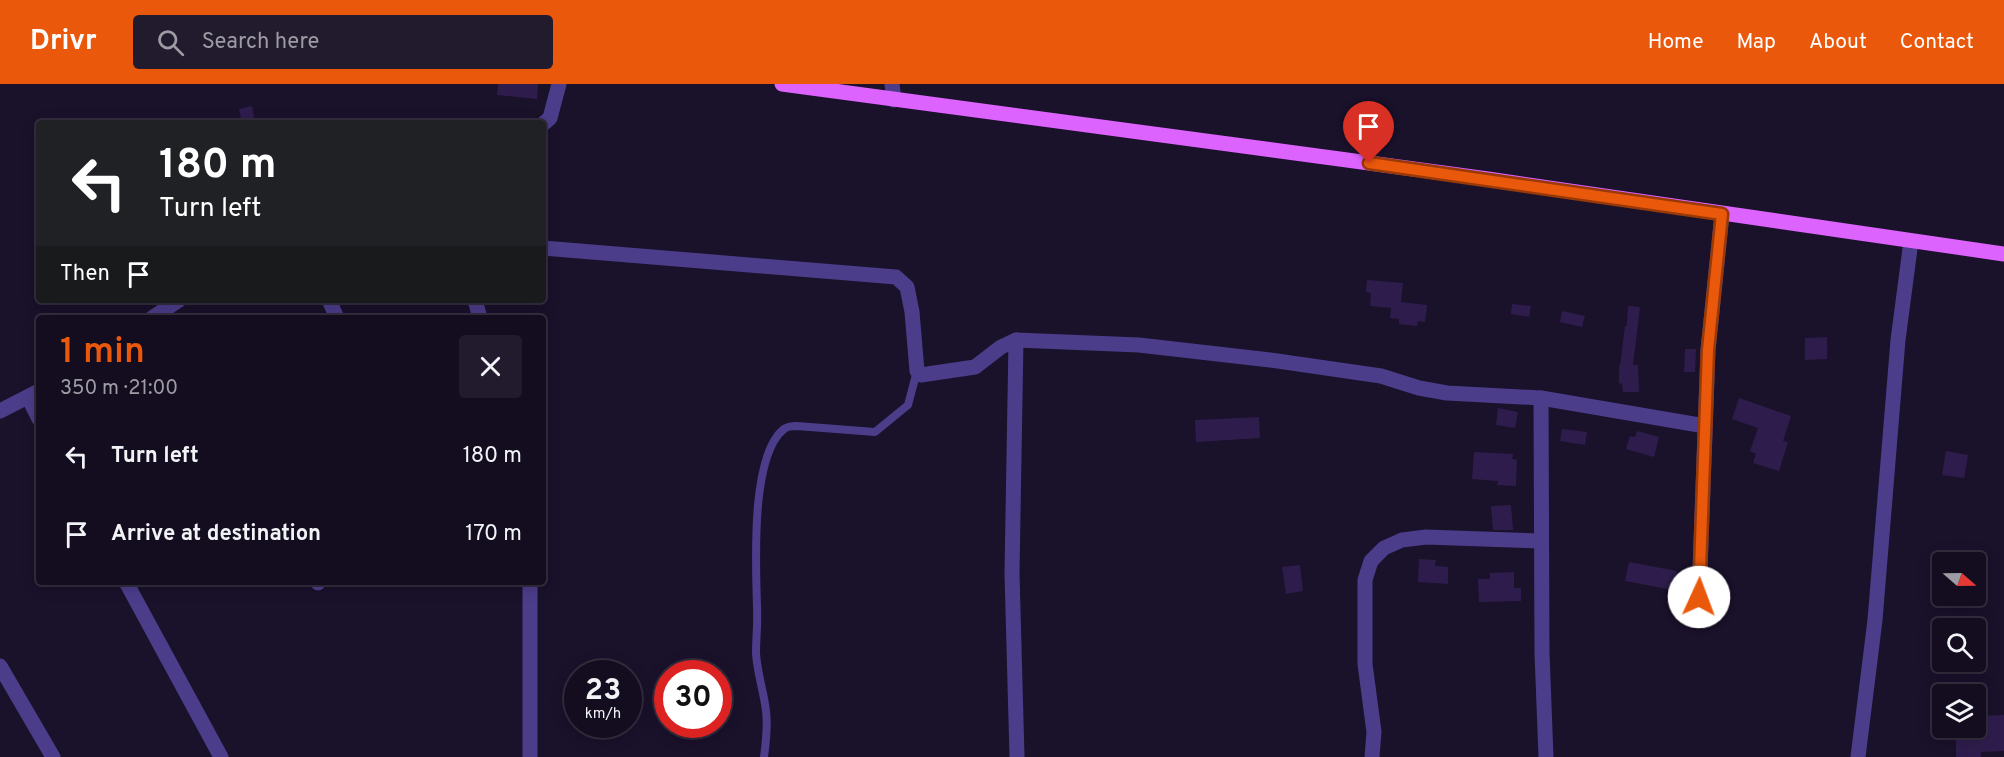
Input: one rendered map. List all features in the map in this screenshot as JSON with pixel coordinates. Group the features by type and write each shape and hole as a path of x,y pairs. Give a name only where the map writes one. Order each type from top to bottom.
{"main road":[{"path":"782,84 1476,178 2004,254"}],"street":[{"path":"546,121 550,118 559,84"},
{"path":"892,84 894,100"},
{"path":"1699,597 1708,350 1722,214"},
{"path":"1858,757 1875,620 1898,340 1911,241"},
{"path":"546,248 896,277 907,287 912,312 917,370 923,375 975,367 1001,347 1016,340 1150,346 1365,374 1447,393 1541,398 1705,426"},
{"path":"159,315 175,303"},
{"path":"1016,340 1012,573 1017,757"},
{"path":"0,411 33,394"},
{"path":"1541,398 1541,540 1546,757"},
{"path":"1372,757 1374,732 1365,664 1365,580 1371,561 1384,548 1402,540 1426,537 1541,540"},
{"path":"128,585 221,757"},
{"path":"530,585 530,757"},
{"path":"0,666 54,757"}],"lane":[{"path":"764,757 767,739 766,712 756,652 755,537 760,491 768,458 777,437 786,427 875,432 908,405 917,370"}],"building":[{"path":"498,84 538,84 537,99 497,95"},
{"path":"252,106 254,120 241,120 239,109"},
{"path":"1367,280 1403,283 1401,302 1427,305 1425,322 1418,321 1417,326 1399,324 1399,319 1390,318 1391,308 1370,306 1371,293 1366,292"},
{"path":"1512,304 1531,306 1529,317 1511,314"},
{"path":"1628,306 1640,307 1633,365 1638,365 1639,392 1623,392 1622,383 1619,384 1619,366 1625,326 1627,326"},
{"path":"1562,311 1585,316 1582,327 1560,322"},
{"path":"1827,337 1827,359 1805,360 1805,338"},
{"path":"1685,349 1696,349 1695,372 1684,372"},
{"path":"1739,398 1791,416 1783,441 1788,442 1779,471 1753,463 1756,454 1750,451 1758,428 1732,419"},
{"path":"1498,408 1518,412 1515,428 1496,425"},
{"path":"1259,417 1260,438 1196,442 1195,420"},
{"path":"1562,429 1587,432 1585,445 1560,441"},
{"path":"1637,431 1659,437 1654,457 1626,449 1630,436 1635,437"},
{"path":"1946,451 1968,455 1964,478 1942,475"},
{"path":"1474,452 1513,454 1512,459 1517,460 1516,486 1497,485 1498,481 1472,479"},
{"path":"1511,505 1513,530 1493,530 1491,506"},
{"path":"1419,559 1436,560 1435,566 1448,567 1448,584 1418,582"},
{"path":"1629,562 1677,571 1673,590 1625,581"},
{"path":"1300,565 1303,591 1286,594 1282,567"},
{"path":"1514,572 1514,588 1521,588 1521,601 1479,602 1478,579 1490,579 1490,573"},
{"path":"2004,715 2004,751 1981,752 1981,757 1956,757 1956,738 1986,738 1986,716"}],"route":[{"path":"1369,163 1722,214 1708,350 1699,597"}]}
